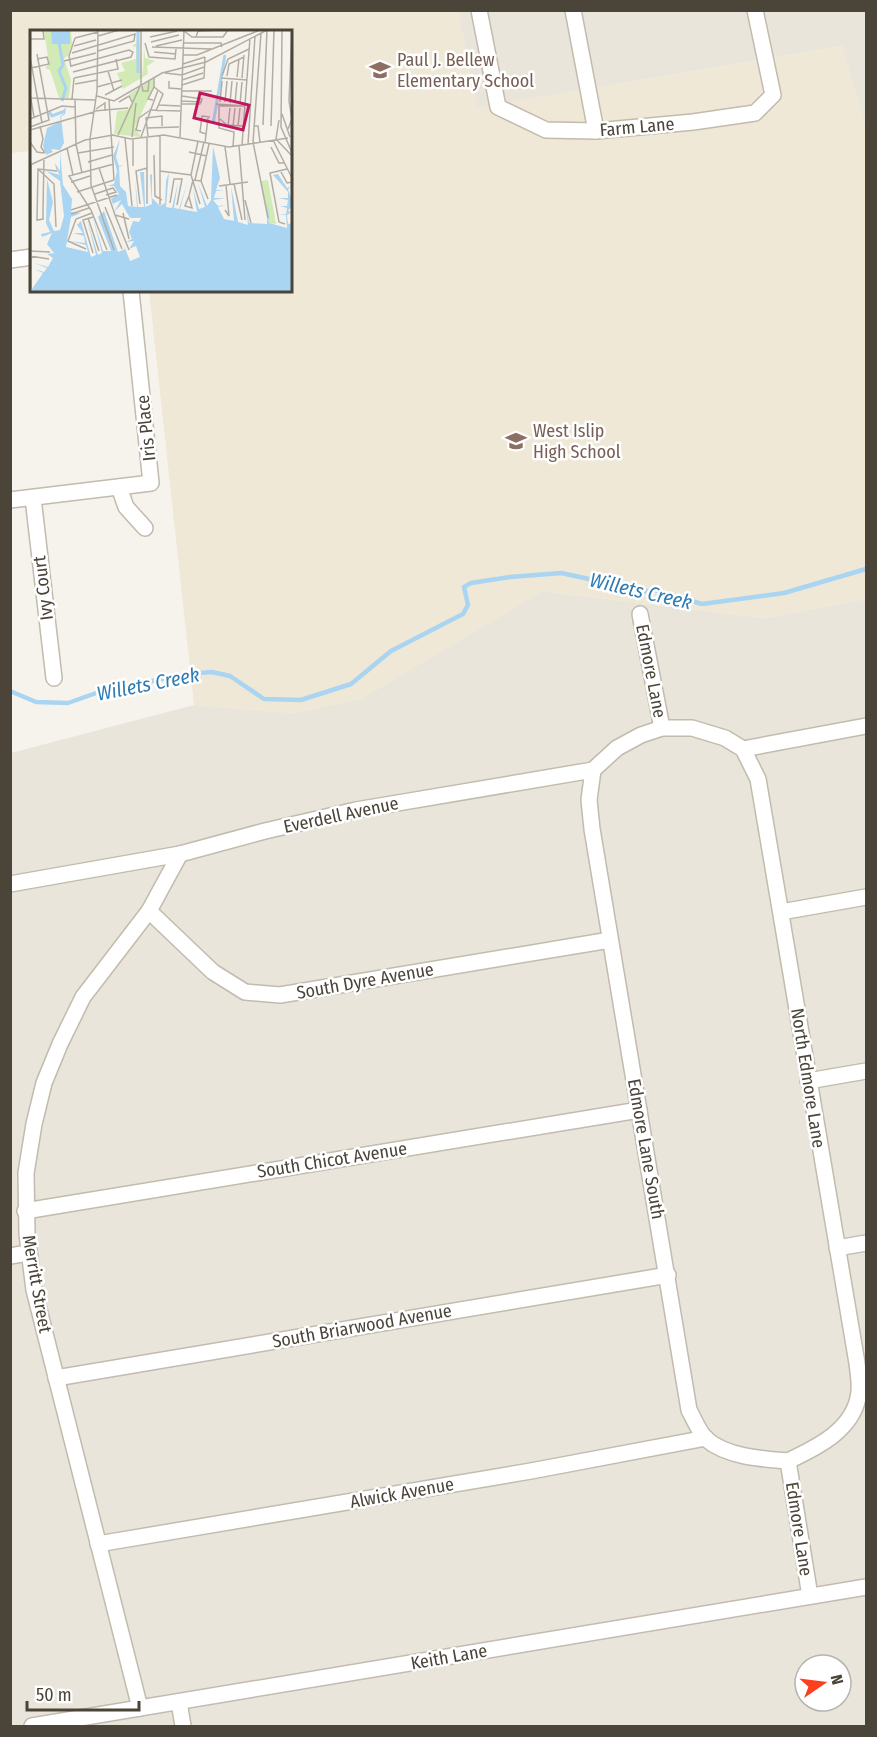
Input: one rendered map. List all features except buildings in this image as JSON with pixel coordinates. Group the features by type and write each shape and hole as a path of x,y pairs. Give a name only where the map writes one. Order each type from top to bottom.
{"street":[{"name":"Farm Lane","path":"479,10 498,106 546,130 596,131 693,122 755,113 772,95 755,10"},
{"path":"573,10 596,131"},
{"path":"10,260 30,257"},
{"name":"Iris Place","path":"119,487 152,483 131,292"},
{"path":"10,500 119,487 126,507 145,528"},
{"name":"Ivy Court","path":"33,498 54,678"},
{"name":"Edmore Lane","path":"640,614 662,728"},
{"path":"593,770 617,748 641,735 662,728 692,728 725,738 743,749 867,726"},
{"name":"North Edmore Lane","path":"743,749 758,779 857,1363 859,1392 860,1415 818,1446 788,1461"},
{"name":"Everdell Avenue","path":"10,884 180,854 356,810 593,770"},
{"name":"Edmore Lane South","path":"593,770 589,800 591,819 689,1410 706,1438"},
{"name":"Merritt Street","path":"140,1708 34,1290 25,1211 26,1173 44,1083 60,1044 83,997 149,911 180,854"},
{"path":"781,912 867,897"},
{"name":"South Dyre Avenue","path":"149,911 213,972 245,992 280,995 610,940"},
{"path":"808,1082 867,1071"},
{"name":"South Chicot Avenue","path":"25,1211 639,1110"},
{"path":"837,1248 867,1244"},
{"path":"10,1256 28,1253"},
{"name":"South Briarwood Avenue","path":"56,1378 668,1275"},
{"path":"706,1438 725,1449 746,1456 788,1461"},
{"name":"Alwick Avenue","path":"98,1544 531,1471 706,1438"},
{"name":"Edmore Lane","path":"788,1461 810,1596"},
{"name":"Keith Lane","path":"32,1726 867,1587"},
{"path":"179,1702 183,1726"}],"shaded area":[{"name":"West Islip High School","path":"11,11 458,11 477,108 842,46 866,130 866,599 764,618 542,591 362,698 294,713 194,705 149,292 292,292 292,30 30,30 30,151 11,153"},
{"path":"458,11 866,11 866,130 842,46 477,108"},
{"path":"542,591 764,618 866,599 866,1726 11,1726 11,753 194,705 294,713 362,698"}],"waterway":[{"name":"Willets Creek","path":"10,691 36,702 68,703 99,692 186,674 212,672 230,676 264,699 301,700 351,684 391,651 463,614 468,605 464,587 471,583 561,573 622,586 634,593 655,590 702,604 784,593 866,569"}],"place":[{"name":"Paul J. Bellew Elementary School","path":"380,70"},
{"name":"West Islip High School","path":"516,441"}]}
